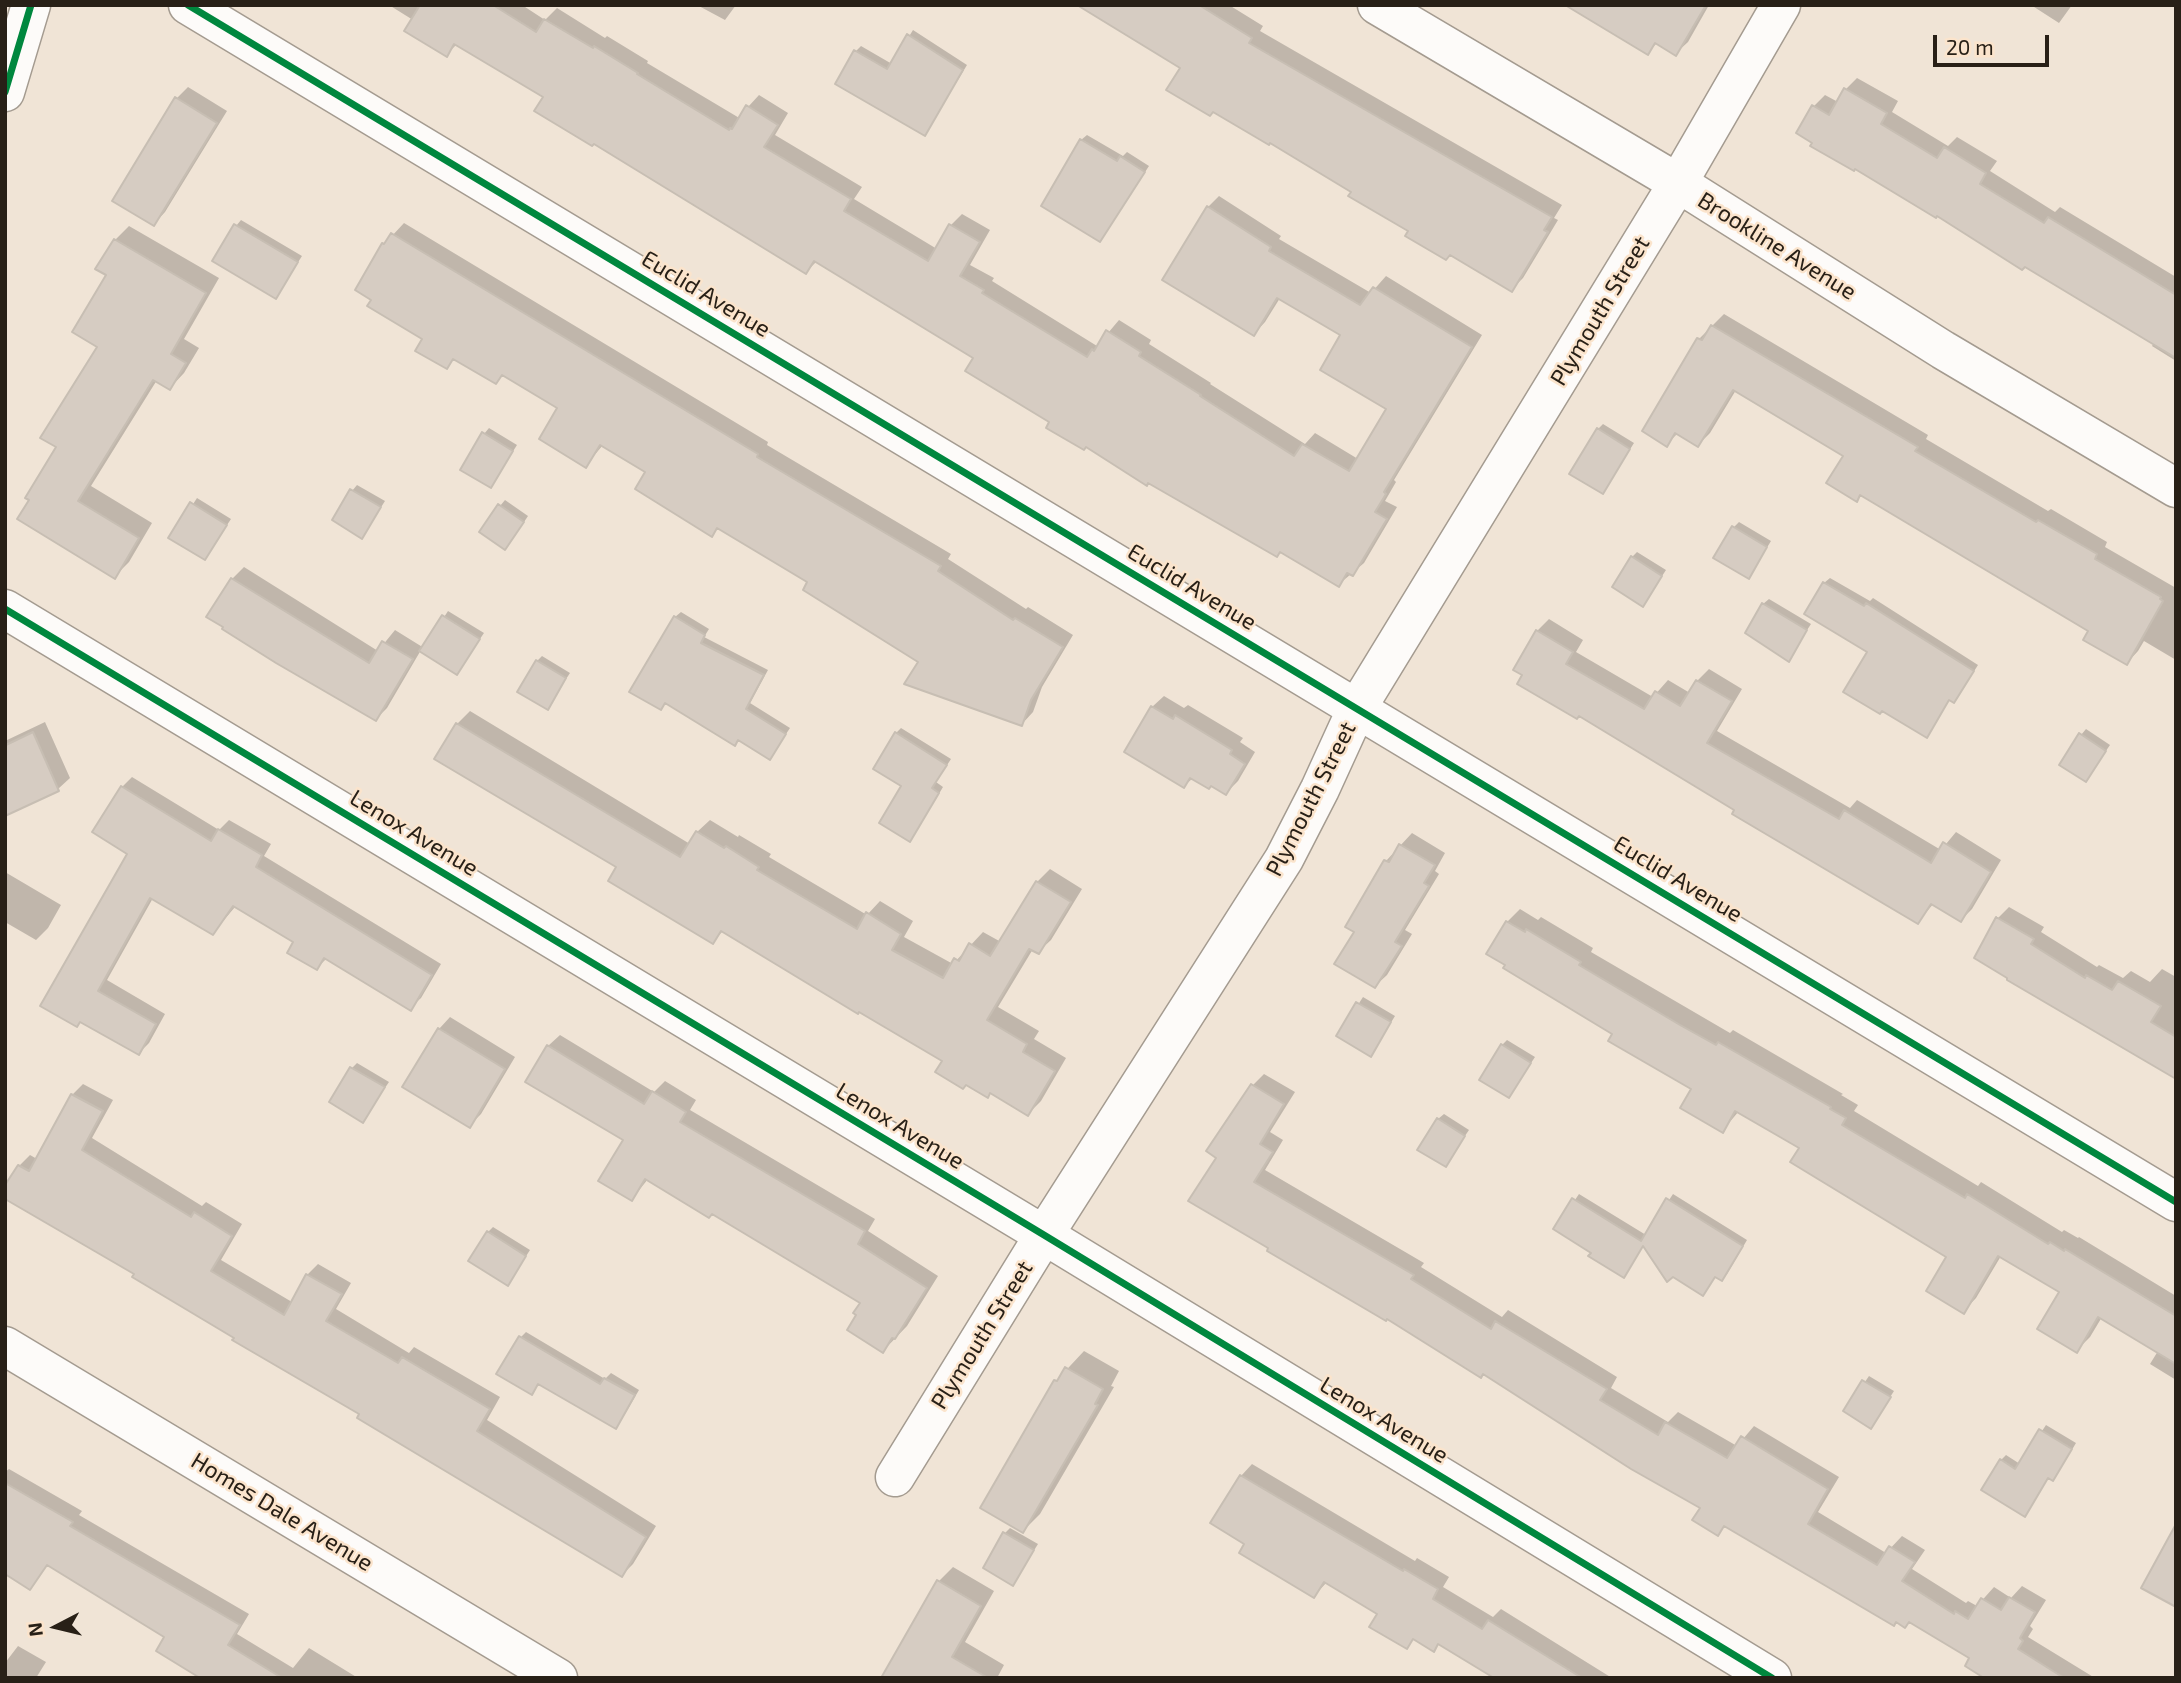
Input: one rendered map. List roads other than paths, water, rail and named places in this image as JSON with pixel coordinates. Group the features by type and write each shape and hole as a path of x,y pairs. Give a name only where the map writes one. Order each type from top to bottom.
{"street":[{"path":"5,93 31,5"},
{"name":"Euclid Avenue","path":"188,5 2176,1202"},
{"name":"Brookline Avenue","path":"1377,5 1678,183 1943,349 2176,488"},
{"name":"Plymouth Street","path":"895,1477 1044,1235 1284,859 1357,708 1678,183 1781,5"},
{"name":"Lenox Avenue","path":"5,609 1044,1235 1772,1678"},
{"name":"Homes Dale Avenue","path":"5,1346 558,1678"}]}
